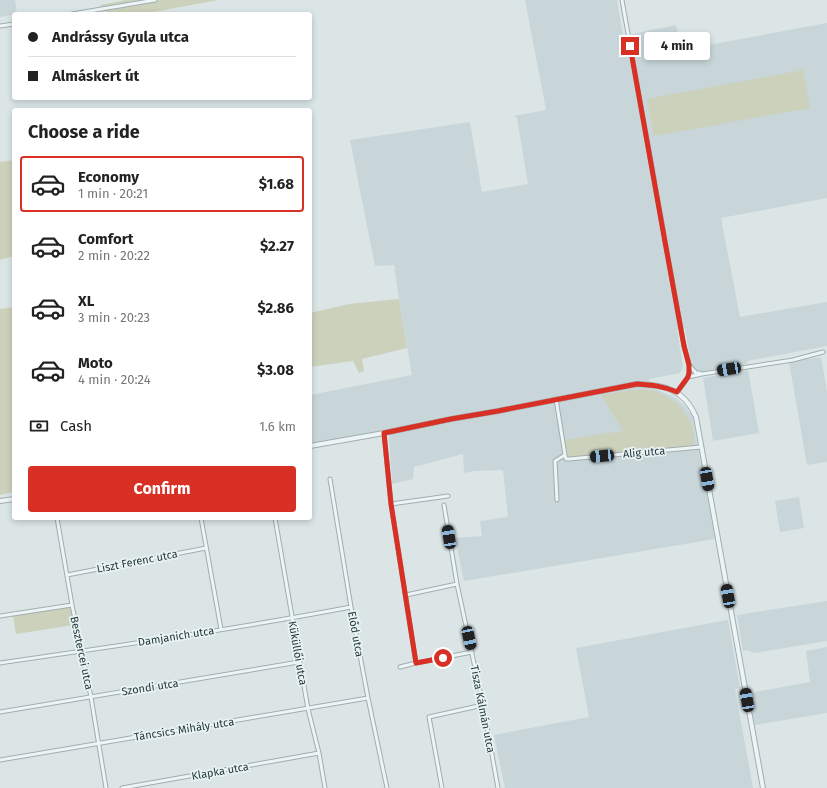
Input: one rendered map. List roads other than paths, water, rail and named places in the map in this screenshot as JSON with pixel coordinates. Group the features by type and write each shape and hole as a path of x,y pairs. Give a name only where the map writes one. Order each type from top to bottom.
{"street":[{"path":"84,12 155,0"},
{"path":"622,0 684,346 689,365 688,377 677,392"},
{"path":"0,26 12,24"},
{"path":"688,377 792,360 823,352"},
{"path":"689,365 696,373 702,374"},
{"path":"312,446 637,384 653,385 677,392 690,406 696,418 763,788"},
{"path":"556,399 565,455 555,461 557,500"},
{"path":"384,433 391,504 416,663"},
{"name":"Alig utca","path":"565,455 566,459 569,459 701,447"},
{"name":"Előd utca","path":"330,479 351,606 387,788"},
{"path":"391,504 448,496"},
{"path":"0,501 12,499"},
{"name":"Tisza Kálmán utca","path":"444,506 457,584 483,705 498,788"},
{"name":"Besztercei utca","path":"57,520 72,605 91,697 106,788"},
{"path":"201,520 221,629"},
{"name":"Küküllői utca","path":"275,520 299,662 325,788"},
{"name":"Liszt Ferenc utca","path":"67,575 206,548"},
{"path":"406,595 457,584"},
{"path":"0,616 72,605"},
{"name":"Damjanich utca","path":"0,663 292,618 351,606"},
{"path":"400,667 472,652"},
{"name":"Szondi utca","path":"0,712 299,662"},
{"name":"Táncsics Mihály utca","path":"0,760 368,698"},
{"path":"442,788 429,717 483,705"},
{"name":"Klapka utca","path":"122,788 319,754"}]}
